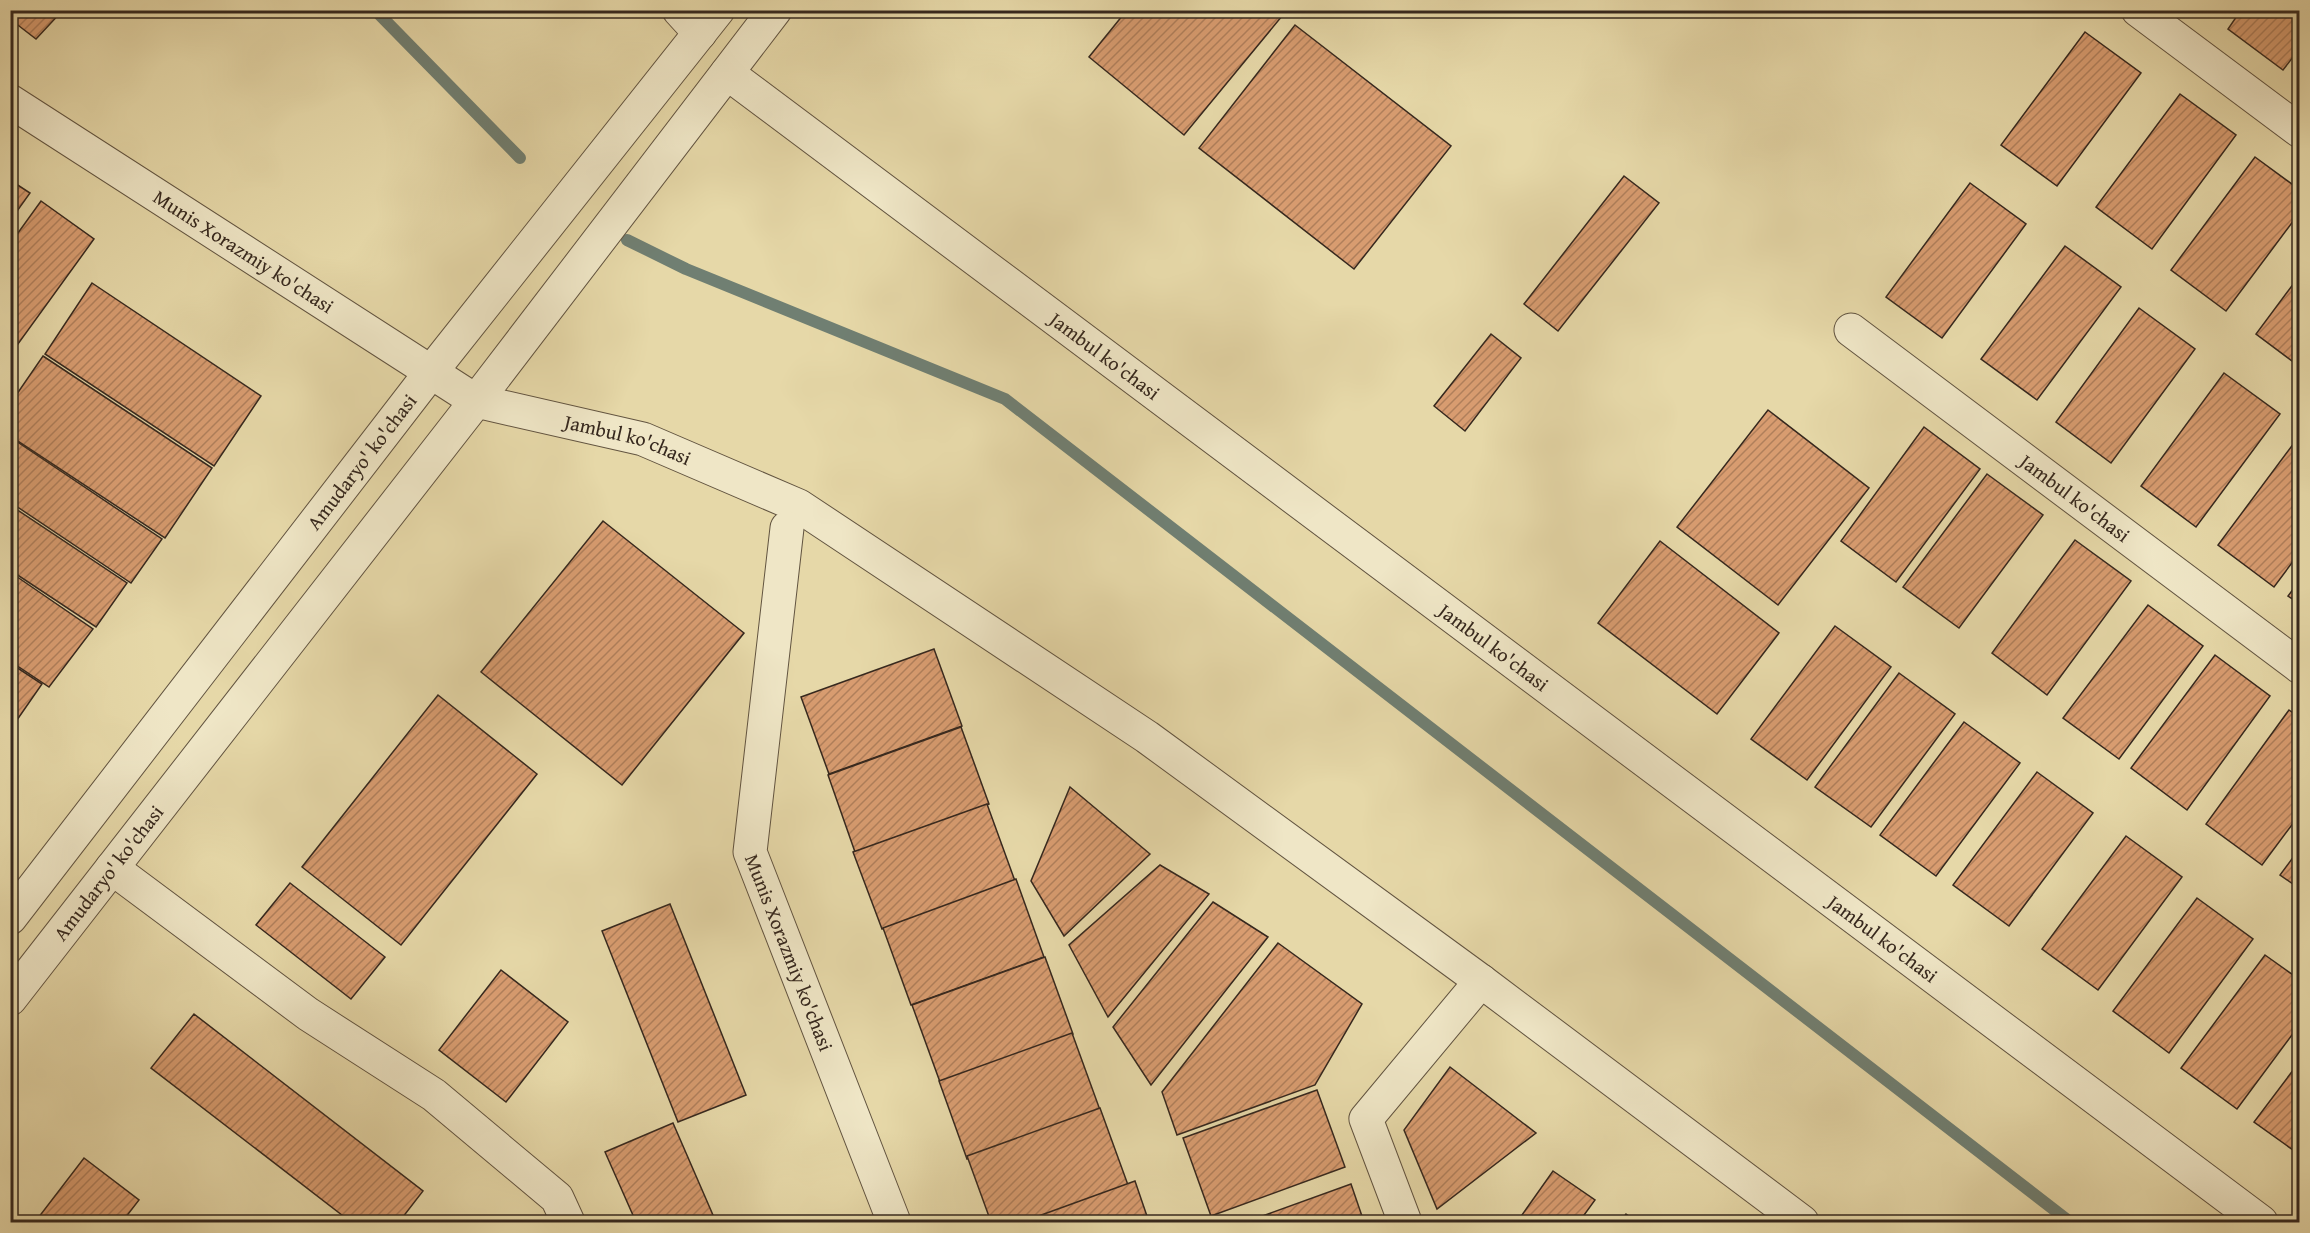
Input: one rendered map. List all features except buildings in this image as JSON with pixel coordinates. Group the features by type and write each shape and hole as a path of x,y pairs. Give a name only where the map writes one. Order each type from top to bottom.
{"street":[{"name":"Amudaryo' ko'chasi","path":"10,999 476,401 775,10"},
{"path":"2138,10 2300,131"},
{"name":"Amudaryo' ko'chasi","path":"10,918 431,372 699,18"},
{"name":"Jambul ko'chasi","path":"727,73 2261,1222"},
{"name":"Munis Xorazmiy ko'chasi","path":"10,101 476,401"},
{"name":"Jambul ko'chasi","path":"1851,330 2300,667"},
{"name":"Jambul ko'chasi","path":"476,401 643,439 799,506 1147,737 1481,981 1802,1222"},
{"name":"Munis Xorazmiy ko'chasi","path":"787,528 750,852 894,1222"},
{"path":"112,868 308,1014 434,1095 557,1198 568,1222"},
{"path":"1405,1222 1366,1119 1481,981"}],"waterway":[{"path":"375,10 520,158"},
{"path":"627,240 686,269 1005,399 2070,1222"}]}
